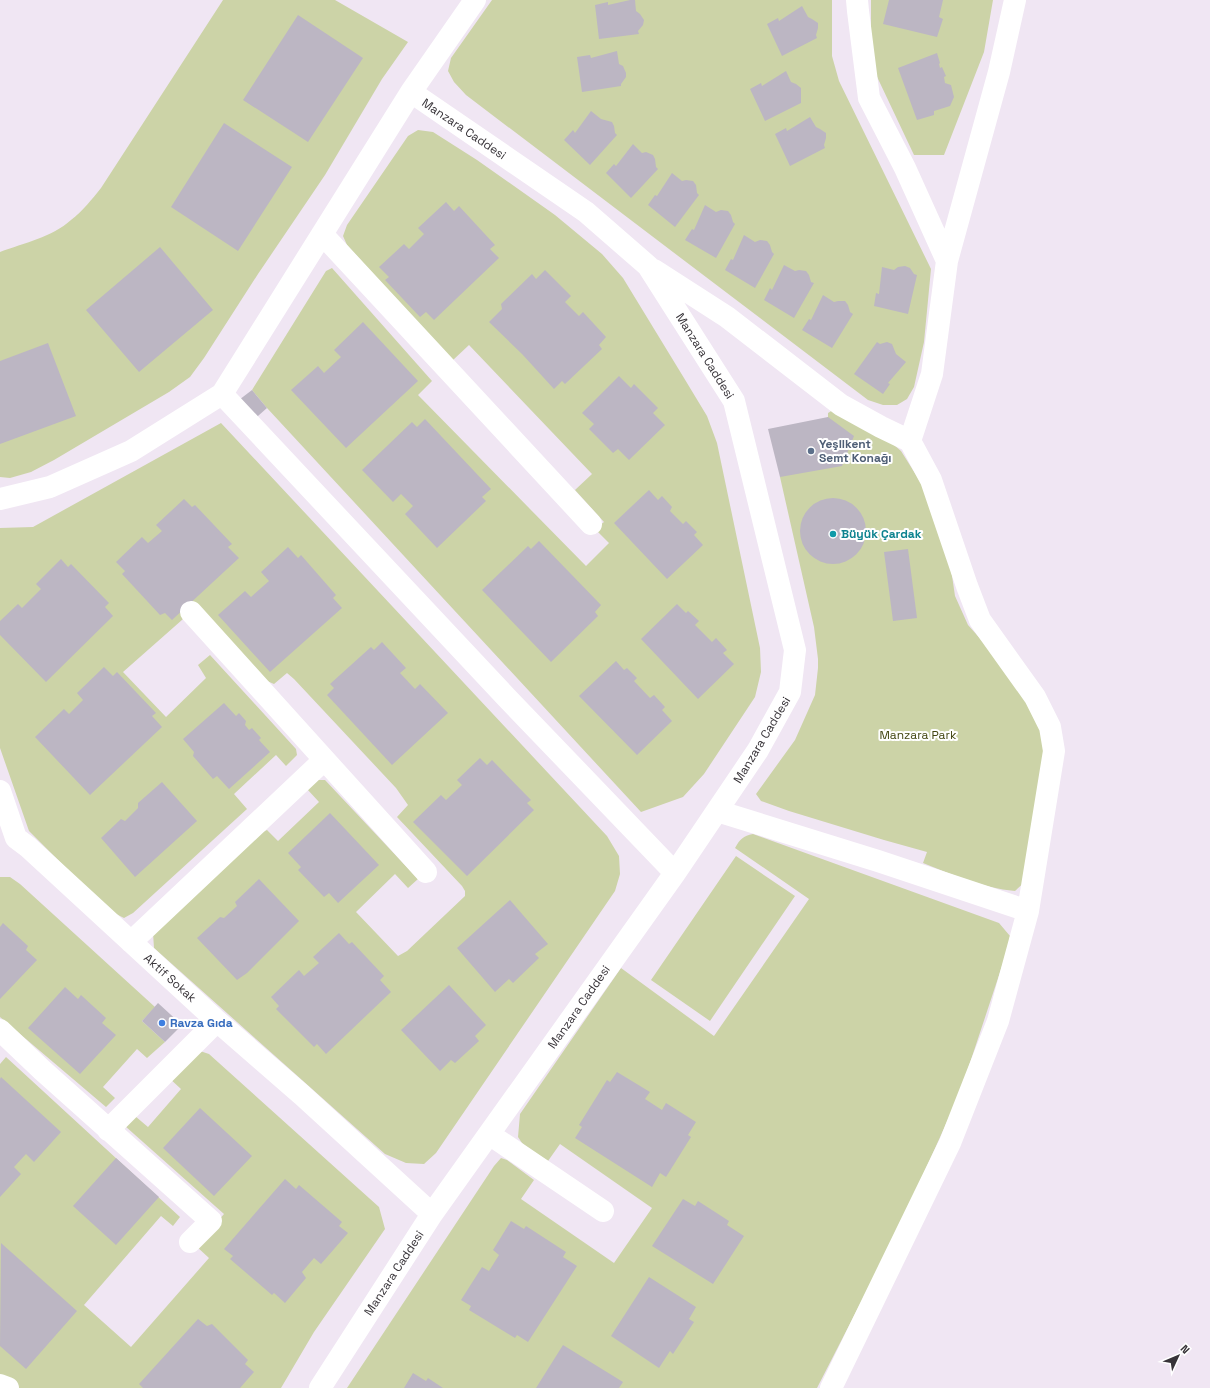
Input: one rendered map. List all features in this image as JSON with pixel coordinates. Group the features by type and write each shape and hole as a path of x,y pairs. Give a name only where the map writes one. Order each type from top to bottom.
{"street":[{"path":"0,499 50,487 131,451 222,394 411,92 476,0"},
{"path":"857,0 869,98 905,168 948,261"},
{"path":"910,441 932,374 948,261 995,87 1015,0"},
{"name":"Manzara Caddesi","path":"320,1388 432,1214 675,873 758,750 790,692 795,650 734,401 648,266 586,212 411,92"},
{"path":"322,234 591,524"},
{"path":"648,266 727,317 842,405 881,428 910,441 931,480 980,620 1035,697 1050,727 1054,751 1028,911 998,1021 950,1143 831,1388"},
{"path":"222,394 506,698 675,873"},
{"path":"190,612 426,872"},
{"path":"131,942 324,760"},
{"name":"Aktif Sokak","path":"0,791 8,842 28,847 217,1021 302,1094 432,1214"},
{"path":"717,811 878,861 1028,911"},
{"path":"108,1130 217,1021"},
{"path":"0,1030 108,1130 211,1221 190,1242"},
{"path":"489,1134 603,1211"},
{"path":"0,1385 8,1388"}],"green space":[{"path":"223,0 335,0 408,42 382,79 325,175 190,377 169,392 54,460 31,472 10,478 0,477 0,252 55,231 87,205 101,188"},
{"path":"492,0 832,0 832,56 839,81 931,269 924,342 914,387 907,399 897,405 883,405 868,400 466,95 454,82 448,71 451,58"},
{"path":"871,0 993,0 984,52 944,155 914,155 871,64"},
{"path":"418,130 433,132 477,160 555,215 602,254 623,278 707,416 717,443 760,648 761,672 755,697 704,774 683,797 641,812 252,390 326,271 332,268 432,381 418,395 586,566 609,543 595,529 604,522 575,490 592,474 469,345 452,361 347,245 343,236 347,225 408,136"},
{"name":"Manzara Park","path":"841,405 879,432 901,451 923,486 950,562 955,596 968,625 1009,671 1043,732 1046,781 1029,878 1015,891 979,884 957,876 923,863 927,852 789,811 761,801 756,794 795,740 815,695 818,668 814,627 780,477 828,417 828,413"},
{"path":"221,423 607,836 619,856 620,874 615,891 436,1153 424,1164 406,1163 385,1154 154,948 153,933 252,837 267,830 278,841 319,802 307,789 318,780 325,780 418,879 408,888 395,874 356,912 398,956 407,951 465,896 465,891 462,886 397,817 408,805 396,788 294,679 287,673 274,684 267,681 191,612 123,672 166,717 206,678 198,665 210,655 296,749 297,755 286,766 276,755 234,794 247,809 133,913 124,918 108,910 29,831 0,748 0,528 33,527"},
{"path":"753,834 999,923 1010,936 1007,951 960,1093 898,1230 817,1388 347,1388 494,1166 501,1158 507,1160 534,1180 521,1199 614,1263 652,1208 560,1144 548,1161 524,1146 518,1137 520,1114 621,968 714,1036 809,899 735,848 742,838"},
{"path":"736,856 795,896 710,1021 651,980"},
{"path":"0,877 10,877 20,884 155,1007 142,1021 165,1042 147,1058 137,1049 103,1087 115,1098 106,1107 0,1017"},
{"path":"197,1050 209,1054 379,1207 385,1229 314,1332 281,1388 0,1388 0,1064 6,1057 180,1217 173,1226 161,1216 84,1305 131,1347 209,1258 196,1246 224,1214 125,1126 135,1116 148,1127 181,1089 168,1077"}],"building":[{"path":"635,0 636,11 644,20 643,25 638,31 639,34 599,39 595,5 608,2 608,5"},
{"path":"889,0 943,0 939,17 943,19 937,37 883,24"},
{"path":"802,6 808,17 818,23 817,38 782,56 767,24 778,18 779,21"},
{"path":"298,15 363,58 308,142 243,100"},
{"path":"617,51 619,64 623,66 626,73 626,77 621,86 582,92 577,57 590,55 591,58"},
{"path":"937,53 940,68 942,67 946,76 944,77 945,83 951,85 954,97 950,106 934,111 934,115 917,120 898,68"},
{"path":"786,71 791,82 801,88 801,103 765,121 750,89 761,83 762,86"},
{"path":"591,111 601,119 612,122 617,135 590,165 564,140 573,130 575,133"},
{"path":"810,117 816,127 826,133 825,148 790,166 775,134 786,128 787,131"},
{"path":"224,123 292,167 238,251 171,207"},
{"path":"633,144 642,153 646,152 653,155 656,167 658,169 631,198 606,173 614,164 616,166"},
{"path":"672,173 682,181 693,181 699,195 675,227 648,205 655,195 657,196"},
{"path":"446,202 454,211 459,206 495,245 490,249 499,258 434,320 426,312 420,317 385,280 389,277 379,267 404,244 409,249 424,234 418,228"},
{"path":"705,205 716,212 721,210 728,211 735,224 716,258 685,240 692,229 694,230"},
{"path":"744,235 755,242 760,240 767,241 774,254 755,288 725,270 731,259 733,260"},
{"path":"160,247 213,310 139,372 86,310"},
{"path":"784,265 795,271 806,271 811,282 814,283 794,318 764,300 770,288 772,290"},
{"path":"905,266 910,268 914,274 917,275 908,314 874,306 876,293 879,294 882,267 894,270 898,267"},
{"path":"545,270 571,296 565,302 579,316 583,312 606,337 599,345 602,349 565,384 562,381 554,389 522,354 489,322 502,309 501,304 532,274 536,279"},
{"path":"823,295 834,302 845,301 850,312 853,314 832,348 802,330 809,319 811,320"},
{"path":"363,322 418,381 346,448 291,390 318,366 324,373 341,357 334,350"},
{"path":"877,342 880,344 887,342 892,344 896,354 906,362 888,383 890,384 883,394 854,374"},
{"path":"48,343 76,416 0,444 0,361"},
{"path":"619,376 631,388 634,384 658,408 653,413 665,425 629,460 618,449 613,453 589,429 594,424 582,413"},
{"path":"252,390 267,408 251,422 235,403"},
{"name":"Yeşilkent Semt Konağı","path":"828,417 854,436 842,466 780,477 768,429"},
{"path":"425,419 491,489 482,497 486,501 437,548 405,514 413,506 401,494 393,502 362,470 412,422 417,427"},
{"path":"649,490 658,500 662,496 672,507 670,511 683,524 686,521 697,532 694,535 703,545 667,579 614,523"},
{"name":"Büyük Çardak","path":"833,498 846,500 856,508 864,518 866,531 864,544 856,554 846,562 833,564 820,562 810,554 802,544 800,531 802,518 810,508 820,500"},
{"path":"184,499 192,507 195,505 232,544 228,547 239,558 172,620 165,613 160,615 122,574 125,571 116,562 142,537 148,543 162,531 156,525"},
{"path":"539,541 601,605 595,612 598,616 551,662 482,590 528,546 531,549"},
{"path":"288,547 298,558 301,555 336,595 333,598 342,608 270,672 218,615 245,591 251,597 269,581 261,572"},
{"path":"908,549 917,618 893,621 884,552"},
{"path":"61,559 68,567 71,564 109,603 105,607 113,616 46,682 0,635 0,621 18,604 22,608 41,589 36,584"},
{"path":"677,604 686,613 688,611 699,621 695,625 712,642 716,638 727,650 723,653 734,664 698,699 641,639"},
{"path":"382,642 406,668 400,673 415,689 420,684 448,713 392,765 327,695 334,688 330,684 371,647 374,650"},
{"path":"616,661 624,670 627,668 637,678 634,681 650,698 654,695 665,707 662,710 672,721 637,755 579,696"},
{"path":"104,667 113,676 117,672 156,713 152,716 162,727 90,795 35,737 64,709 69,714 83,700 77,693"},
{"path":"224,703 236,716 239,713 246,721 245,725 249,730 252,728 261,738 259,740 270,752 229,789 217,776 213,779 193,756 194,752 183,739"},
{"path":"480,758 487,765 492,760 531,800 527,803 534,810 467,876 413,822 441,795 446,800 462,785 457,780"},
{"path":"162,782 197,821 135,877 101,838 121,819 125,821 138,808 138,803"},
{"path":"330,813 379,865 338,903 329,893 324,897 298,870 301,867 288,853"},
{"path":"259,879 299,921 247,973 237,980 197,938 220,917 224,918 237,906 235,902"},
{"path":"510,900 548,944 535,954 539,958 513,983 509,979 495,992 457,948"},
{"path":"3,923 28,946 26,950 37,960 0,999 0,927"},
{"path":"339,933 349,944 352,942 384,976 380,980 391,992 326,1054 317,1044 314,1047 276,1009 279,1006 271,997 299,970 304,976 319,963 313,957"},
{"path":"449,985 486,1025 475,1036 479,1041 455,1063 451,1060 440,1071 401,1030"},
{"path":"65,987 78,999 81,995 106,1018 102,1023 116,1035 80,1074 28,1028"},
{"name":"Ravza Gıda","path":"158,1003 182,1025 165,1042 142,1021"},
{"path":"617,1072 650,1092 645,1099 662,1110 666,1103 696,1122 688,1135 691,1137 666,1177 660,1173 652,1187 575,1138 582,1127 579,1125 607,1080 610,1082"},
{"path":"1,1077 61,1132 34,1162 26,1154 14,1167 21,1174 0,1197 0,1079"},
{"path":"200,1108 252,1156 214,1196 163,1148"},
{"path":"116,1158 159,1197 116,1245 73,1206"},
{"path":"285,1179 296,1189 299,1185 342,1222 339,1226 348,1233 321,1264 314,1258 302,1272 306,1278 285,1303 274,1293 272,1295 230,1259 233,1256 224,1249"},
{"path":"683,1199 695,1206 698,1201 729,1221 727,1225 744,1236 713,1284 652,1246"},
{"path":"511,1221 524,1229 526,1226 566,1252 563,1257 577,1266 528,1342 517,1335 515,1338 469,1310 471,1306 461,1300 482,1267 489,1271 499,1255 493,1250"},
{"path":"1,1243 77,1311 26,1369 0,1346"},
{"path":"649,1277 696,1307 689,1319 694,1322 673,1354 670,1351 659,1368 611,1336"},
{"path":"198,1319 207,1326 212,1324 248,1360 245,1364 254,1372 240,1388 143,1388 139,1384"},
{"path":"563,1345 623,1382 619,1388 536,1388"},
{"path":"413,1373 426,1381 428,1378 443,1388 404,1388"}],"place":[{"name":"Yeşilkent Semt Konağı","path":"811,451"},
{"name":"Büyük Çardak","path":"833,534"},
{"name":"Ravza Gıda","path":"162,1023"}]}
